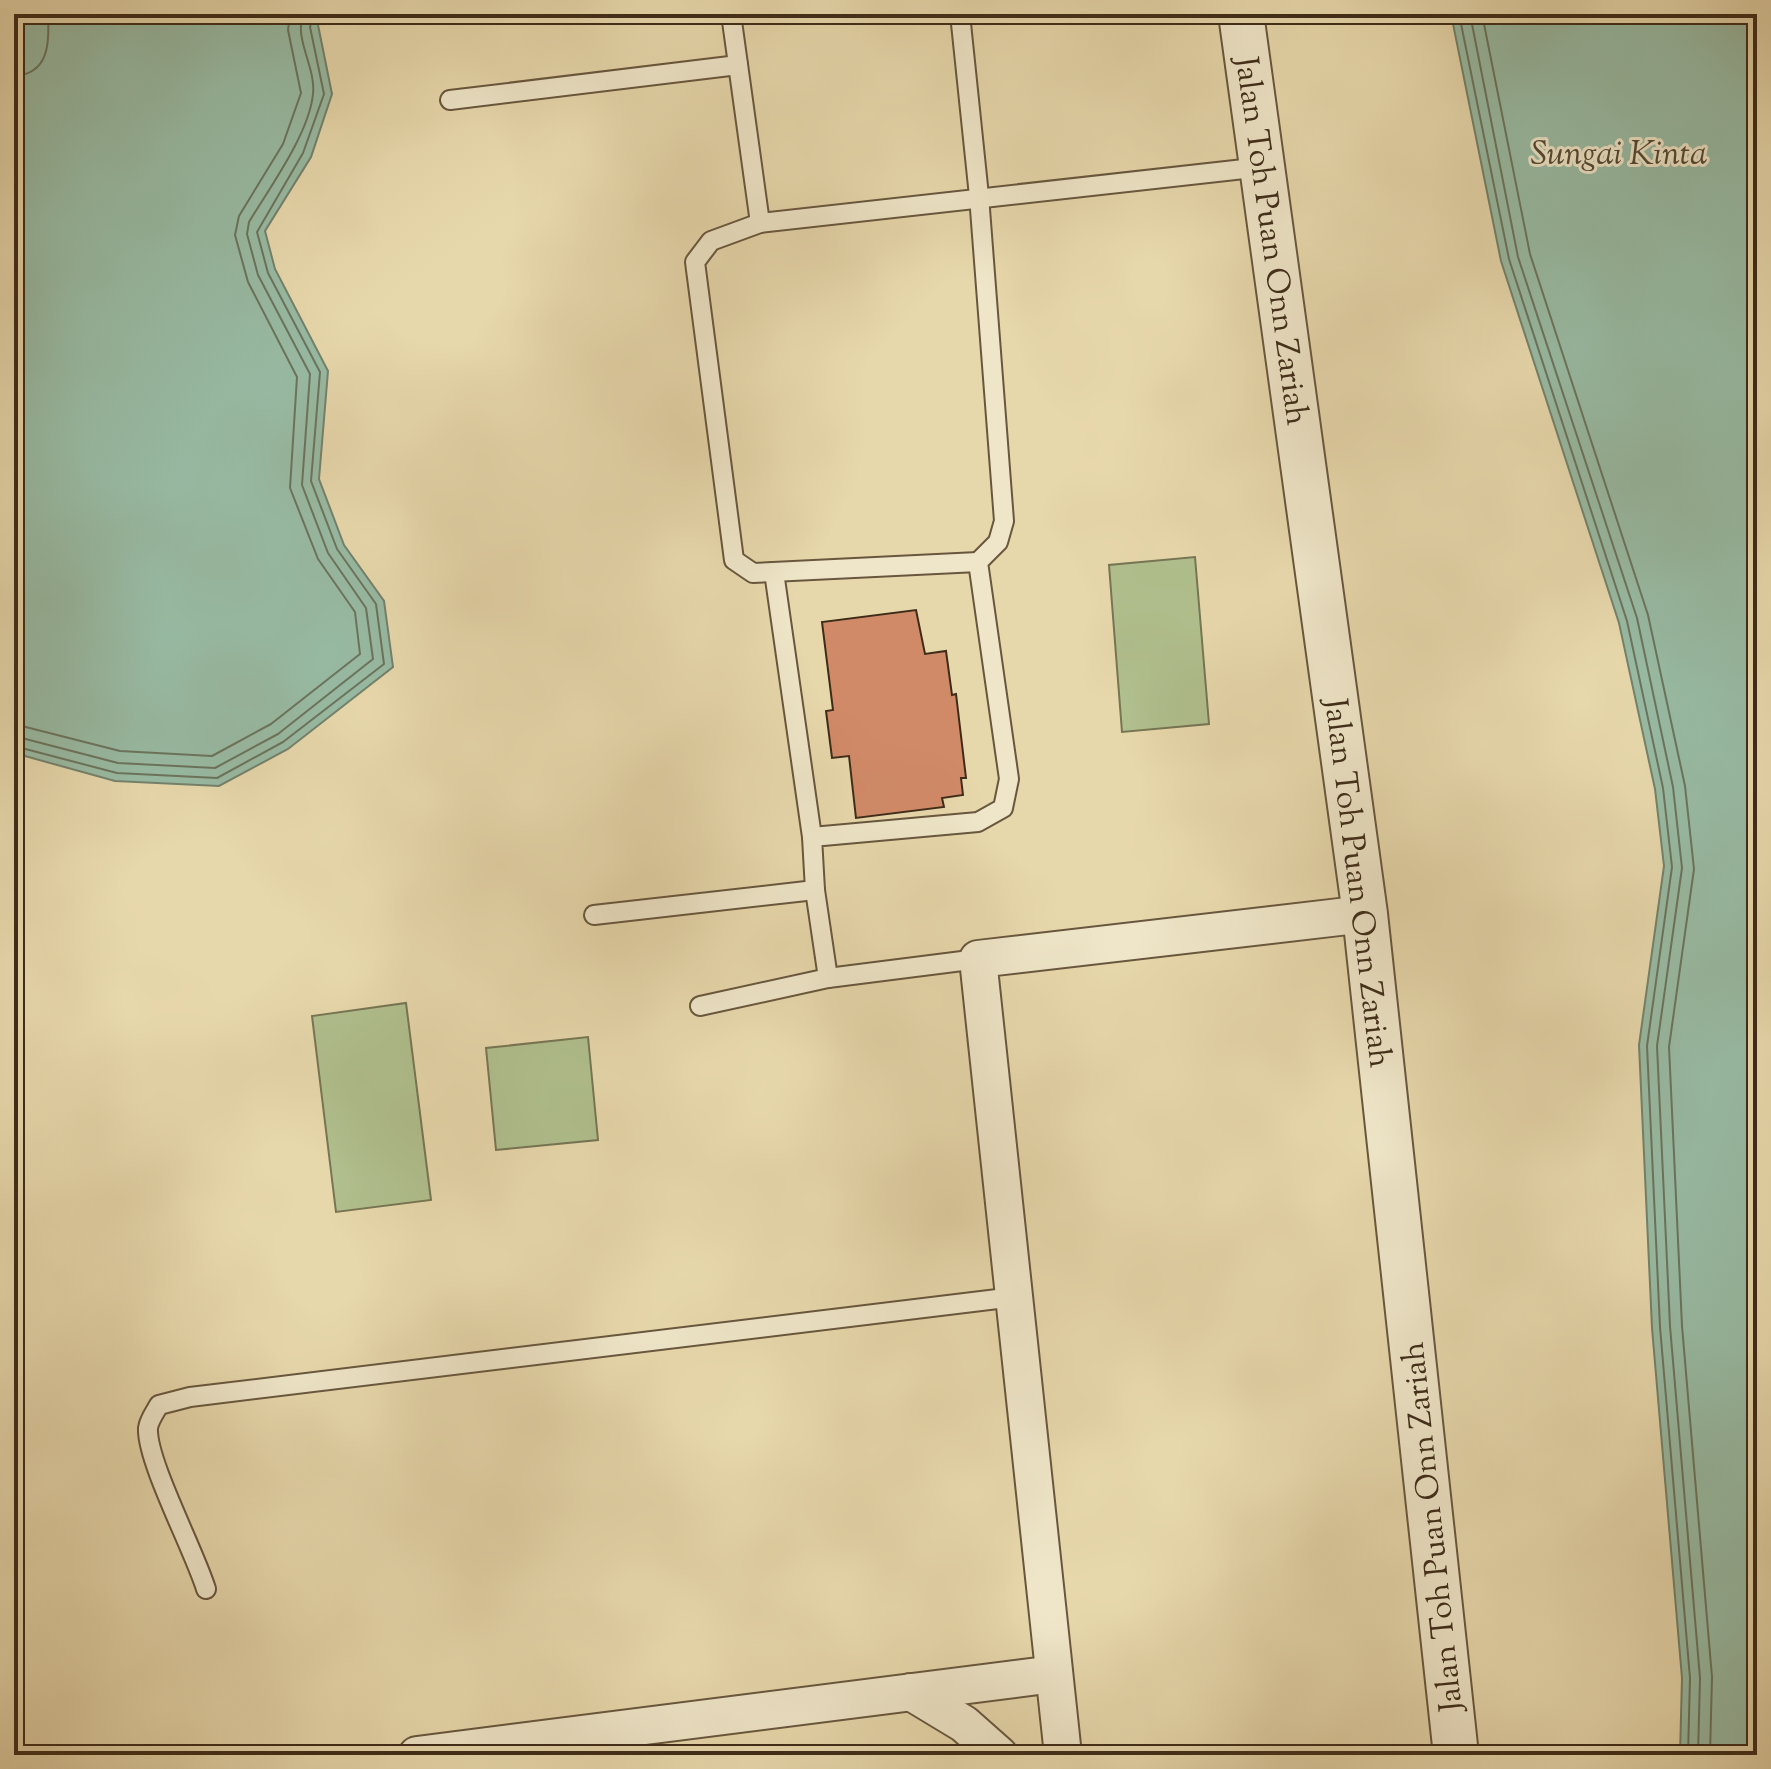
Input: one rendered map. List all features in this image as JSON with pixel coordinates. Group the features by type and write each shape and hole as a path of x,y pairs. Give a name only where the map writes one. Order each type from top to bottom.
{"street":[{"name":"Jalan Toh Puan Onn Zariah","path":"1241,14 1365,914 1456,1755"},
{"path":"1063,1755 978,959 1365,914"},
{"path":"417,1755 1054,1674"},
{"path":"911,1692 964,1724 999,1755"}],"lane":[{"path":"731,14 760,223"},
{"path":"960,14 979,196 1004,521 998,542 978,562 753,573 734,560 695,262 711,241 760,223 979,196 1264,167"},
{"path":"450,100 738,65"},
{"path":"812,837 978,822 1003,808 1009,779 978,562"},
{"path":"774,572 812,837 815,890 828,978"},
{"path":"594,915 815,890"},
{"path":"700,1006 828,978 978,959"},
{"path":"206,1589 196,1554 151,1451 148,1425 159,1405 190,1397 1014,1297"}],"shaded area":[{"path":"1195,557 1209,724 1122,732 1109,565"},
{"path":"406,1003 431,1200 336,1212 312,1016"},
{"path":"588,1037 598,1140 496,1150 486,1048"}],"water":[{"path":"18,14 322,14 318,25 332,94 311,157 265,231 275,269 328,371 319,479 344,545 384,601 393,667 288,749 219,786 115,781 14,753 14,53 18,43"},
{"name":"Sungai Kinta","path":"1451,14 1753,14 1757,29 1757,1755 1680,1755 1682,1678 1652,1328 1639,1045 1664,866 1655,789 1619,623 1501,261"}],"building":[{"path":"916,610 925,654 946,651 952,695 956,694 966,778 961,778 963,795 942,798 944,807 856,818 849,756 832,758 826,711 833,710 822,622"}]}
